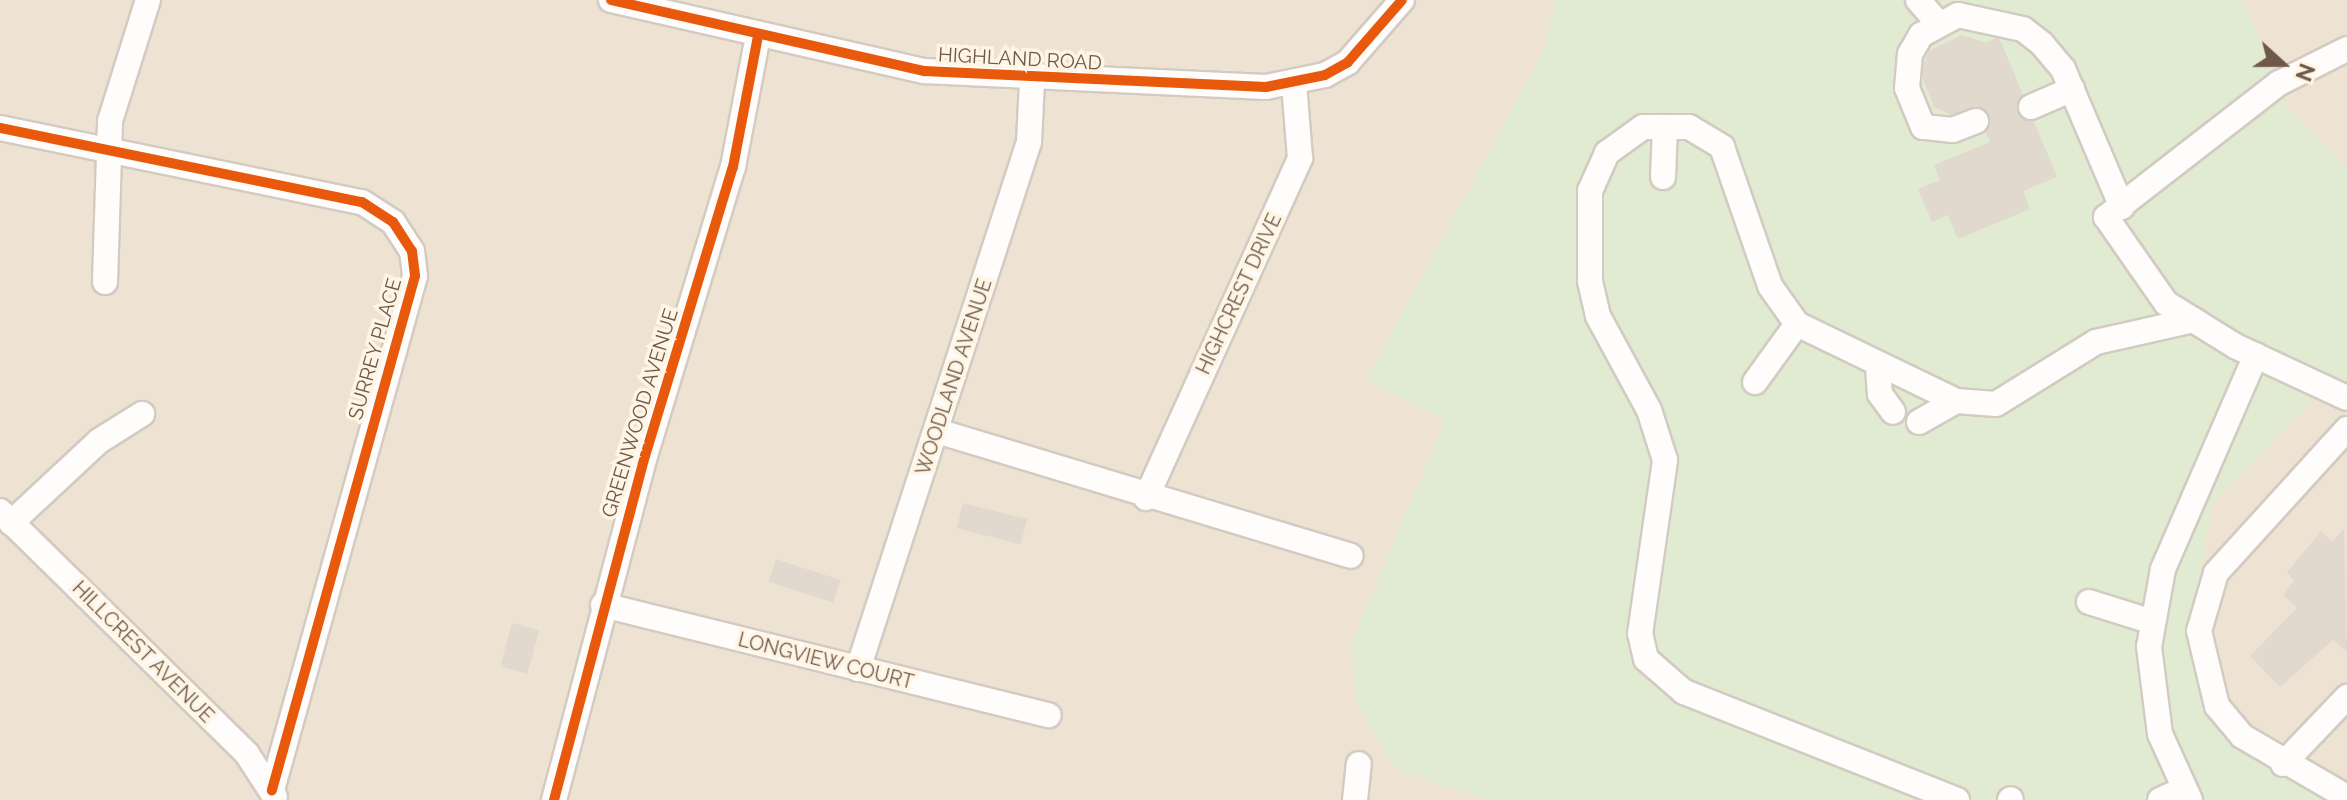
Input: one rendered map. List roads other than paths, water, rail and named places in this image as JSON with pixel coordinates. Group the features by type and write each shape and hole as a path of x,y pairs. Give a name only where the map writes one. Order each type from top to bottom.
{"street":[{"path":"105,282 109,148 123,64 148,0"},
{"name":"HIGHLAND ROAD","path":"611,0 758,36 924,71 1032,81 1294,83 1348,62 1402,0"},
{"path":"1918,0 1936,21"},
{"path":"1976,121 1953,130 1923,127 1914,114 1910,54 1936,21 1958,15 2023,29 2063,69 2122,207"},
{"name":"GREENWOOD AVENUE","path":"554,800 603,605 733,167 758,36"},
{"path":"2347,49 2304,69 2106,217 2130,259 2166,303 2256,355 2347,398"},
{"name":"WOODLAND AVENUE","path":"858,669 1029,142 1032,81"},
{"name":"HIGHCREST DRIVE","path":"1146,498 1300,158 1294,83"},
{"path":"2031,107 2072,89"},
{"path":"1957,800 1684,692 1646,659 1640,634 1665,460 1649,410 1598,316 1590,281 1590,191 1607,153 1643,127 1689,127 1722,147 1770,286 1797,324 1878,367 1956,401 1996,404 2096,342 2194,320"},
{"path":"1663,177 1665,127"},
{"name":"SURREY PLACE","path":"0,128 362,202 393,222 412,251 415,276 274,795"},
{"path":"1755,382 1797,324"},
{"path":"2177,797 2160,734 2149,647 2153,622 2163,569 2256,355"},
{"path":"1878,367 1880,394 1893,412"},
{"path":"1919,422 1956,401"},
{"path":"6,517 79,458 142,414"},
{"path":"2342,786 2283,764 2242,736 2217,706 2202,659 2204,603 2216,573 2347,429"},
{"path":"937,431 1146,498 1350,556"},
{"name":"HILLCREST AVENUE","path":"6,517 247,754 274,795"},
{"path":"2089,602 2153,622"},
{"name":"LONGVIEW COURT","path":"603,605 1049,715"},
{"path":"2283,764 2347,697"},
{"path":"1355,800 1359,764"}]}
